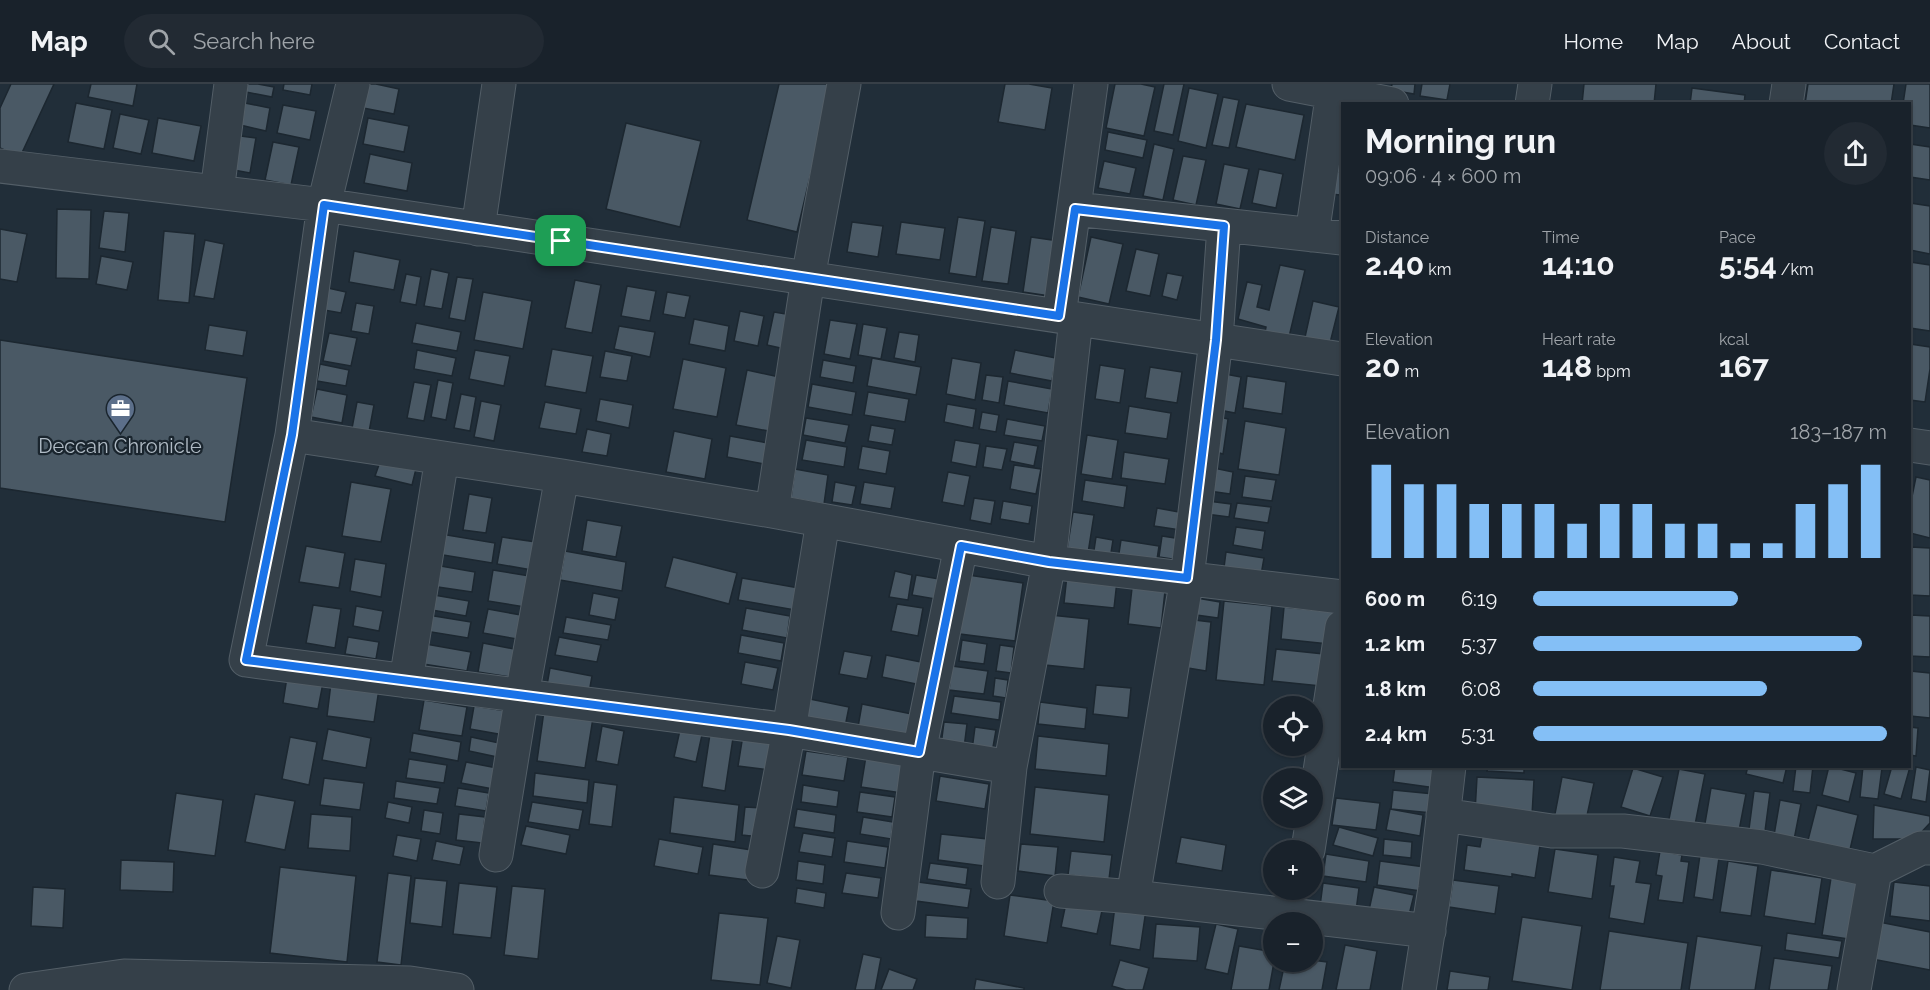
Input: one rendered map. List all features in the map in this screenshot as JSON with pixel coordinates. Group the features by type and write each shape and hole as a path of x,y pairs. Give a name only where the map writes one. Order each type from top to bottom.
{"street":[{"path":"218,192 231,84"},
{"path":"353,84 324,205 292,435 246,660 789,730 1010,767"},
{"path":"478,229 499,84"},
{"path":"772,511 808,278 844,84"},
{"path":"998,882 1010,767 1049,562 1075,209 1092,84"},
{"path":"1289,84 1333,88 1385,102"},
{"path":"1532,102 1535,84"},
{"path":"1786,102 1789,84"},
{"path":"1075,209 1327,236 1333,88"},
{"path":"0,166 324,205 1341,359"},
{"path":"1133,897 1187,578 1216,340 1224,226"},
{"path":"292,435 772,511 1049,562 1341,597"},
{"path":"1911,445 1930,448"},
{"path":"406,681 442,458"},
{"path":"496,855 522,695 562,476"},
{"path":"762,871 789,730 823,521"},
{"path":"898,914 919,752 961,546"},
{"path":"1310,840 1341,634"},
{"path":"1419,990 1429,931 1449,768"},
{"path":"1443,815 1552,831 1623,831 1762,847 1875,871 1921,848 1930,848"},
{"path":"1854,990 1875,871"},
{"path":"1061,891 1133,897 1299,903 1429,931"},
{"path":"26,990 124,976 410,983 457,990"}],"building":[{"path":"11,84 54,84 20,157 0,148 0,108"},
{"path":"91,84 137,84 133,106 88,97"},
{"path":"242,84 274,87 272,97 241,91"},
{"path":"284,84 312,84 310,95 283,90"},
{"path":"357,84 376,84 399,89 394,114 353,106"},
{"path":"779,84 832,84 797,232 747,220"},
{"path":"1005,84 1029,84 1052,88 1045,130 998,122"},
{"path":"1115,84 1141,84 1155,87 1144,136 1106,128"},
{"path":"1164,84 1184,84 1173,135 1154,131"},
{"path":"1392,84 1415,84 1414,94 1391,90"},
{"path":"1422,84 1450,84 1447,100 1420,96"},
{"path":"1584,84 1656,84 1654,102 1582,102"},
{"path":"1808,84 1894,84 1891,102 1805,102"},
{"path":"1906,84 1930,84 1930,128 1911,125 1911,102 1903,102"},
{"path":"1189,88 1218,94 1206,148 1178,141"},
{"path":"1692,88 1745,95 1744,102 1690,102"},
{"path":"1223,97 1239,100 1229,148 1212,145"},
{"path":"240,102 270,108 266,131 236,124"},
{"path":"76,103 112,110 104,149 68,142"},
{"path":"1246,104 1304,115 1295,160 1236,147"},
{"path":"283,105 316,111 310,140 277,133"},
{"path":"120,114 149,120 141,154 113,148"},
{"path":"158,118 201,126 194,161 152,153"},
{"path":"368,118 409,126 404,152 363,144"},
{"path":"626,123 701,141 680,227 606,209"},
{"path":"1108,132 1147,140 1143,158 1105,150"},
{"path":"233,135 256,138 250,173 228,169"},
{"path":"273,142 299,147 291,185 265,180"},
{"path":"1154,144 1174,149 1163,200 1143,196"},
{"path":"1911,144 1930,147 1930,180 1911,177"},
{"path":"370,154 412,163 407,191 364,183"},
{"path":"1183,156 1206,160 1196,205 1173,200"},
{"path":"1104,161 1136,168 1130,194 1098,188"},
{"path":"1224,164 1249,169 1240,209 1216,204"},
{"path":"1327,168 1341,173 1340,195 1322,193"},
{"path":"1259,169 1283,174 1276,208 1252,203"},
{"path":"1911,203 1930,206 1930,254 1911,250"},
{"path":"57,209 91,210 89,279 56,278"},
{"path":"104,211 129,213 125,252 99,248"},
{"path":"958,217 985,221 976,277 949,273"},
{"path":"852,222 883,226 878,257 847,252"},
{"path":"901,222 945,228 940,260 896,254"},
{"path":"991,227 1016,231 1008,284 982,281"},
{"path":"0,229 27,234 17,282 0,279"},
{"path":"164,231 195,234 189,303 158,300"},
{"path":"1031,237 1059,241 1050,296 1023,292"},
{"path":"1091,237 1123,244 1109,304 1078,297"},
{"path":"205,240 224,244 214,299 194,296"},
{"path":"1136,249 1159,254 1150,296 1126,291"},
{"path":"354,251 400,260 394,290 349,282"},
{"path":"101,256 133,262 127,290 96,284"},
{"path":"1911,262 1930,265 1930,331 1911,328"},
{"path":"1280,265 1305,270 1289,337 1265,332 1266,327 1238,319 1247,282 1262,285 1257,307 1269,310"},
{"path":"431,269 449,273 442,309 424,306"},
{"path":"1167,273 1183,276 1177,300 1162,296"},
{"path":"406,274 421,277 416,305 400,302"},
{"path":"457,277 473,279 465,321 449,318"},
{"path":"575,280 601,285 592,333 565,328"},
{"path":"627,286 656,291 650,321 621,316"},
{"path":"328,288 346,292 341,313 324,310"},
{"path":"483,292 532,301 523,349 474,340"},
{"path":"667,292 690,296 685,318 663,314"},
{"path":"1313,301 1339,307 1330,343 1305,337"},
{"path":"356,303 374,306 369,334 351,331"},
{"path":"740,311 764,316 758,346 734,341"},
{"path":"774,312 792,315 785,349 767,345"},
{"path":"694,319 729,326 725,351 689,344"},
{"path":"830,320 857,324 850,359 824,354"},
{"path":"416,323 461,332 457,351 412,343"},
{"path":"863,324 887,328 881,359 858,355"},
{"path":"209,325 247,331 243,356 205,350"},
{"path":"619,326 655,332 650,357 614,349"},
{"path":"899,332 919,335 915,362 894,358"},
{"path":"329,333 357,338 351,366 323,361"},
{"name":"Deccan Chronicle","path":"0,340 247,378 225,522 0,488"},
{"path":"1911,344 1930,347 1930,369 1925,402 1911,400"},
{"path":"552,349 593,356 586,393 545,386"},
{"path":"417,350 456,358 452,376 414,369"},
{"path":"475,350 510,356 504,386 469,379"},
{"path":"1015,350 1056,358 1052,381 1010,373"},
{"path":"605,351 632,356 627,381 600,377"},
{"path":"872,358 921,367 916,395 867,386"},
{"path":"952,358 981,363 975,400 946,394"},
{"path":"683,359 726,368 717,417 673,409"},
{"path":"823,360 856,366 853,383 820,377"},
{"path":"320,364 349,370 346,386 317,381"},
{"path":"1100,365 1125,369 1120,403 1095,399"},
{"path":"1150,367 1182,372 1177,403 1145,398"},
{"path":"747,370 784,378 774,432 736,425"},
{"path":"1225,374 1241,377 1235,413 1219,410"},
{"path":"986,375 1003,377 999,403 982,400"},
{"path":"1247,376 1286,382 1282,414 1243,408"},
{"path":"438,380 453,383 446,420 431,417"},
{"path":"1008,381 1052,389 1048,413 1004,405"},
{"path":"414,382 431,385 424,421 407,418"},
{"path":"812,384 856,392 852,415 808,407"},
{"path":"317,389 347,395 342,423 311,417"},
{"path":"868,392 909,399 905,422 864,415"},
{"path":"461,394 476,397 470,431 454,428"},
{"path":"600,399 633,405 629,428 596,421"},
{"path":"481,401 501,405 494,441 474,437"},
{"path":"357,402 374,405 369,432 352,428"},
{"path":"545,402 581,409 576,434 539,428"},
{"path":"947,404 976,409 973,428 944,422"},
{"path":"1129,406 1171,413 1167,439 1125,433"},
{"path":"982,412 999,415 996,432 979,429"},
{"path":"1216,416 1228,419 1223,454 1209,450"},
{"path":"806,418 849,425 845,443 803,435"},
{"path":"1007,419 1045,426 1042,441 1004,435"},
{"path":"1245,421 1286,428 1279,475 1238,469"},
{"path":"871,425 895,429 892,445 868,441"},
{"path":"587,429 611,434 607,456 582,452"},
{"path":"674,431 712,439 705,479 666,472"},
{"path":"1087,435 1118,440 1112,479 1081,474"},
{"path":"730,436 768,443 764,464 727,457"},
{"path":"806,440 847,447 844,467 802,460"},
{"path":"955,440 980,444 976,467 951,462"},
{"path":"1014,442 1038,446 1034,466 1010,461"},
{"path":"862,446 890,451 886,474 858,469"},
{"path":"986,446 1007,449 1002,470 983,467"},
{"path":"1124,452 1169,459 1165,484 1121,478"},
{"path":"381,459 417,465 412,485 375,476"},
{"path":"1014,465 1041,469 1036,494 1010,489"},
{"path":"1209,467 1233,472 1230,494 1209,491"},
{"path":"795,469 828,475 824,504 791,498"},
{"path":"948,472 970,476 964,506 942,502"},
{"path":"1245,476 1276,480 1272,501 1242,497"},
{"path":"1916,477 1930,480 1930,538 1911,533 1911,501"},
{"path":"1085,480 1127,486 1124,508 1082,501"},
{"path":"351,482 391,489 381,542 342,536"},
{"path":"835,482 856,486 852,505 832,502"},
{"path":"864,482 895,487 891,509 860,504"},
{"path":"469,494 492,498 486,533 463,530"},
{"path":"974,498 995,501 991,524 970,520"},
{"path":"1200,500 1231,504 1229,517 1198,513"},
{"path":"1003,501 1032,506 1029,524 1000,519"},
{"path":"1237,503 1271,507 1268,523 1234,518"},
{"path":"1157,508 1190,514 1187,531 1154,526"},
{"path":"1073,512 1094,515 1088,553 1067,550"},
{"path":"587,520 622,526 616,557 582,551"},
{"path":"1236,527 1265,531 1262,550 1233,545"},
{"path":"441,534 495,543 492,563 437,554"},
{"path":"1162,536 1188,540 1185,561 1159,557"},
{"path":"502,537 536,542 532,570 497,564"},
{"path":"1096,537 1113,540 1110,559 1093,557"},
{"path":"1121,540 1159,546 1156,566 1118,560"},
{"path":"306,546 345,553 339,588 299,582"},
{"path":"1911,547 1930,548 1930,596 1911,595"},
{"path":"565,551 626,562 622,591 560,580"},
{"path":"1226,552 1264,558 1260,581 1223,575"},
{"path":"673,557 737,573 729,604 665,587"},
{"path":"355,559 386,564 381,597 350,591"},
{"path":"435,565 475,572 472,592 431,586"},
{"path":"493,570 536,577 531,608 488,601"},
{"path":"895,571 912,575 908,600 889,597"},
{"path":"916,575 945,580 941,600 912,595"},
{"path":"968,575 1023,583 1015,641 960,634"},
{"path":"1067,575 1117,581 1114,608 1064,603"},
{"path":"742,578 799,588 795,610 738,600"},
{"path":"1132,588 1165,591 1161,628 1128,624"},
{"path":"593,593 619,598 615,620 589,615"},
{"path":"428,594 469,601 466,616 426,609"},
{"path":"1191,597 1220,602 1218,618 1189,614"},
{"path":"1224,601 1272,606 1264,685 1216,680"},
{"path":"897,604 923,608 918,636 891,631"},
{"path":"313,605 341,609 335,648 306,643"},
{"path":"356,606 383,611 379,631 353,626"},
{"path":"1284,607 1333,612 1329,644 1281,639"},
{"path":"746,608 790,616 787,638 742,630"},
{"path":"488,609 521,615 517,639 483,633"},
{"path":"428,615 471,622 468,638 425,631"},
{"path":"1050,615 1089,619 1084,669 1045,665"},
{"path":"1911,615 1930,616 1930,657 1911,656"},
{"path":"566,617 611,625 608,640 563,633"},
{"path":"1186,619 1211,622 1206,671 1182,667"},
{"path":"741,635 784,643 781,661 738,653"},
{"path":"348,637 379,642 376,659 345,654"},
{"path":"559,637 601,645 597,662 555,655"},
{"path":"962,640 987,644 984,664 959,661"},
{"path":"420,643 471,652 467,671 417,663"},
{"path":"483,643 514,649 510,677 478,672"},
{"path":"1000,645 1014,647 1011,673 996,671"},
{"path":"1276,649 1324,654 1321,686 1272,681"},
{"path":"844,651 872,656 867,679 839,674"},
{"path":"886,655 926,663 921,685 882,677"},
{"path":"745,662 778,668 773,690 741,684"},
{"path":"952,666 988,671 984,694 949,690"},
{"path":"550,668 592,676 589,693 547,685"},
{"path":"1911,671 1930,673 1930,718 1911,716"},
{"path":"287,677 323,683 318,709 283,703"},
{"path":"995,678 1008,680 1006,698 993,696"},
{"path":"331,683 379,689 374,722 327,716"},
{"path":"1096,685 1131,688 1128,718 1093,714"},
{"path":"954,696 1001,702 999,720 951,713"},
{"path":"805,698 849,707 845,727 801,719"},
{"path":"424,700 467,707 462,736 419,730"},
{"path":"1040,702 1087,708 1085,729 1038,724"},
{"path":"862,704 912,714 907,737 858,727"},
{"path":"474,706 507,711 504,735 470,729"},
{"path":"544,711 593,718 585,768 537,761"},
{"path":"944,722 967,724 964,748 941,745"},
{"path":"602,726 624,731 618,765 596,761"},
{"path":"975,727 996,730 992,753 972,750"},
{"path":"1911,727 1918,728 1916,756 1911,755"},
{"path":"328,729 371,738 366,768 322,760"},
{"path":"680,730 702,735 696,762 674,757"},
{"path":"413,733 461,742 458,761 410,752"},
{"path":"710,734 733,738 725,791 702,787"},
{"path":"743,735 773,738 769,770 738,766"},
{"path":"1038,736 1109,744 1106,776 1035,769"},
{"path":"290,737 317,742 309,785 282,779"},
{"path":"471,737 504,744 502,758 469,751"},
{"path":"806,751 848,757 844,781 802,775"},
{"path":"866,756 906,762 902,793 861,787"},
{"path":"409,759 447,765 444,783 406,778"},
{"path":"466,762 497,768 493,789 461,783"},
{"path":"1916,767 1930,770 1926,802 1911,799"},
{"path":"1395,768 1439,768 1436,788 1393,782"},
{"path":"1488,768 1524,768 1524,773 1487,771"},
{"path":"1633,768 1663,777 1650,816 1621,807"},
{"path":"1748,768 1787,768 1783,783 1746,774"},
{"path":"1796,768 1813,768 1810,793 1793,791"},
{"path":"1829,768 1856,773 1849,802 1822,795"},
{"path":"1863,768 1882,768 1878,799 1860,797"},
{"path":"1891,768 1910,768 1901,799 1884,794"},
{"path":"1679,769 1705,774 1694,830 1668,824"},
{"path":"535,773 589,780 587,803 533,796"},
{"path":"940,776 989,784 985,809 936,801"},
{"path":"1477,777 1534,780 1532,815 1475,812"},
{"path":"1562,777 1594,783 1585,825 1554,819"},
{"path":"324,778 364,783 360,810 320,805"},
{"path":"396,781 440,788 437,804 394,798"},
{"path":"594,782 617,785 612,827 589,824"},
{"path":"803,785 839,791 837,807 801,802"},
{"path":"1035,787 1109,795 1104,842 1030,834"},
{"path":"458,788 489,793 486,811 455,806"},
{"path":"1711,788 1746,794 1738,836 1704,829"},
{"path":"1393,790 1434,794 1432,813 1391,809"},
{"path":"1754,791 1770,793 1765,831 1749,829"},
{"path":"860,792 895,797 892,817 857,812"},
{"path":"176,793 223,800 215,856 168,850"},
{"path":"255,794 295,801 285,850 245,842"},
{"path":"674,797 739,805 735,842 670,833"},
{"path":"1336,798 1380,803 1376,830 1332,825"},
{"path":"1780,800 1801,804 1793,845 1773,841"},
{"path":"388,802 412,807 409,823 385,818"},
{"path":"532,802 583,810 579,830 528,822"},
{"path":"1817,805 1858,815 1849,854 1807,844"},
{"path":"1874,805 1930,816 1930,823 1915,839 1873,839"},
{"path":"745,807 763,808 760,837 742,835"},
{"path":"797,809 836,815 834,833 794,827"},
{"path":"1390,809 1423,815 1420,836 1386,830"},
{"path":"424,810 443,813 440,834 421,831"},
{"path":"311,814 352,817 350,851 308,848"},
{"path":"459,814 485,817 482,843 456,840"},
{"path":"863,817 893,822 891,839 860,834"},
{"path":"526,826 570,835 566,854 521,845"},
{"path":"1339,827 1378,838 1373,856 1333,845"},
{"path":"1483,830 1541,839 1535,878 1464,870 1467,845 1480,847"},
{"path":"803,833 835,838 832,857 799,852"},
{"path":"941,834 988,839 984,866 938,860"},
{"path":"397,835 421,839 417,861 393,856"},
{"path":"1181,837 1226,845 1222,871 1176,863"},
{"path":"659,839 703,847 698,874 654,866"},
{"path":"1384,839 1412,842 1411,858 1383,855"},
{"path":"436,841 464,847 460,865 432,860"},
{"path":"847,841 888,847 885,868 844,862"},
{"path":"713,844 758,851 755,881 709,875"},
{"path":"1021,844 1058,847 1055,876 1018,871"},
{"path":"1555,849 1598,855 1592,899 1548,892"},
{"path":"1071,851 1112,855 1109,879 1068,875"},
{"path":"1660,851 1682,855 1681,861 1689,862 1683,903 1658,900 1662,876 1656,875"},
{"path":"1326,854 1369,861 1366,882 1323,876"},
{"path":"1700,855 1719,858 1713,900 1694,897"},
{"path":"1614,857 1640,861 1636,882 1651,884 1644,924 1609,918 1614,886 1610,886"},
{"path":"121,860 174,862 173,892 120,890"},
{"path":"798,861 825,865 823,884 796,880"},
{"path":"1380,861 1425,867 1421,891 1377,885"},
{"path":"1728,861 1758,866 1751,916 1720,912"},
{"path":"930,863 968,868 966,885 927,879"},
{"path":"280,867 356,876 347,962 270,953"},
{"path":"1771,870 1822,878 1815,924 1764,916"},
{"path":"388,873 411,876 401,965 377,962"},
{"path":"846,873 881,878 878,898 842,893"},
{"path":"415,878 447,881 442,927 410,923"},
{"path":"1831,878 1863,883 1855,940 1822,935"},
{"path":"1453,880 1499,886 1495,914 1449,907"},
{"path":"918,882 971,889 968,908 916,901"},
{"path":"1894,882 1930,886 1930,921 1890,916"},
{"path":"459,883 497,887 491,938 453,934"},
{"path":"1323,883 1359,888 1356,911 1320,906 1321,900 1323,900"},
{"path":"512,886 545,889 538,959 504,955"},
{"path":"33,887 65,889 63,928 31,926"},
{"path":"1374,887 1414,895 1408,919 1369,910"},
{"path":"797,888 826,893 824,908 795,903"},
{"path":"1010,895 1054,901 1047,943 1004,936"},
{"path":"1067,898 1103,906 1097,934 1061,927"},
{"path":"1115,906 1146,910 1140,950 1110,945"},
{"path":"719,913 768,918 760,985 711,980"},
{"path":"926,915 968,918 967,939 925,937"},
{"path":"1522,917 1582,926 1572,990 1512,981"},
{"path":"1879,922 1930,932 1930,970 1872,959"},
{"path":"1156,924 1200,927 1197,961 1153,958"},
{"path":"1216,924 1238,929 1228,974 1205,969"},
{"path":"1609,931 1688,943 1681,990 1600,990"},
{"path":"1787,933 1842,941 1839,958 1785,950"},
{"path":"777,936 800,940 791,988 767,983"},
{"path":"1697,936 1762,946 1755,990 1689,990"},
{"path":"1345,945 1377,951 1370,990 1336,990"},
{"path":"1239,946 1263,950 1263,972 1272,972 1269,990 1231,990"},
{"path":"863,954 881,958 875,990 855,990"},
{"path":"1774,958 1832,966 1828,990 1769,990"},
{"path":"1120,960 1149,968 1143,990 1126,990 1112,986"},
{"path":"1323,961 1327,962 1322,990 1279,990 1283,972 1323,972"},
{"path":"889,969 917,979 913,990 881,990"},
{"path":"1450,971 1490,977 1488,990 1447,990"},
{"path":"976,979 1024,988 1024,990 974,990"}],"place":[{"name":"Deccan Chronicle","path":"120,434"}],"route":[{"path":"324,205 561,241 1059,316 1075,209 1224,226 1216,340 1187,578 1049,562 961,546 919,752 789,730 246,660 292,435 324,205"}]}
